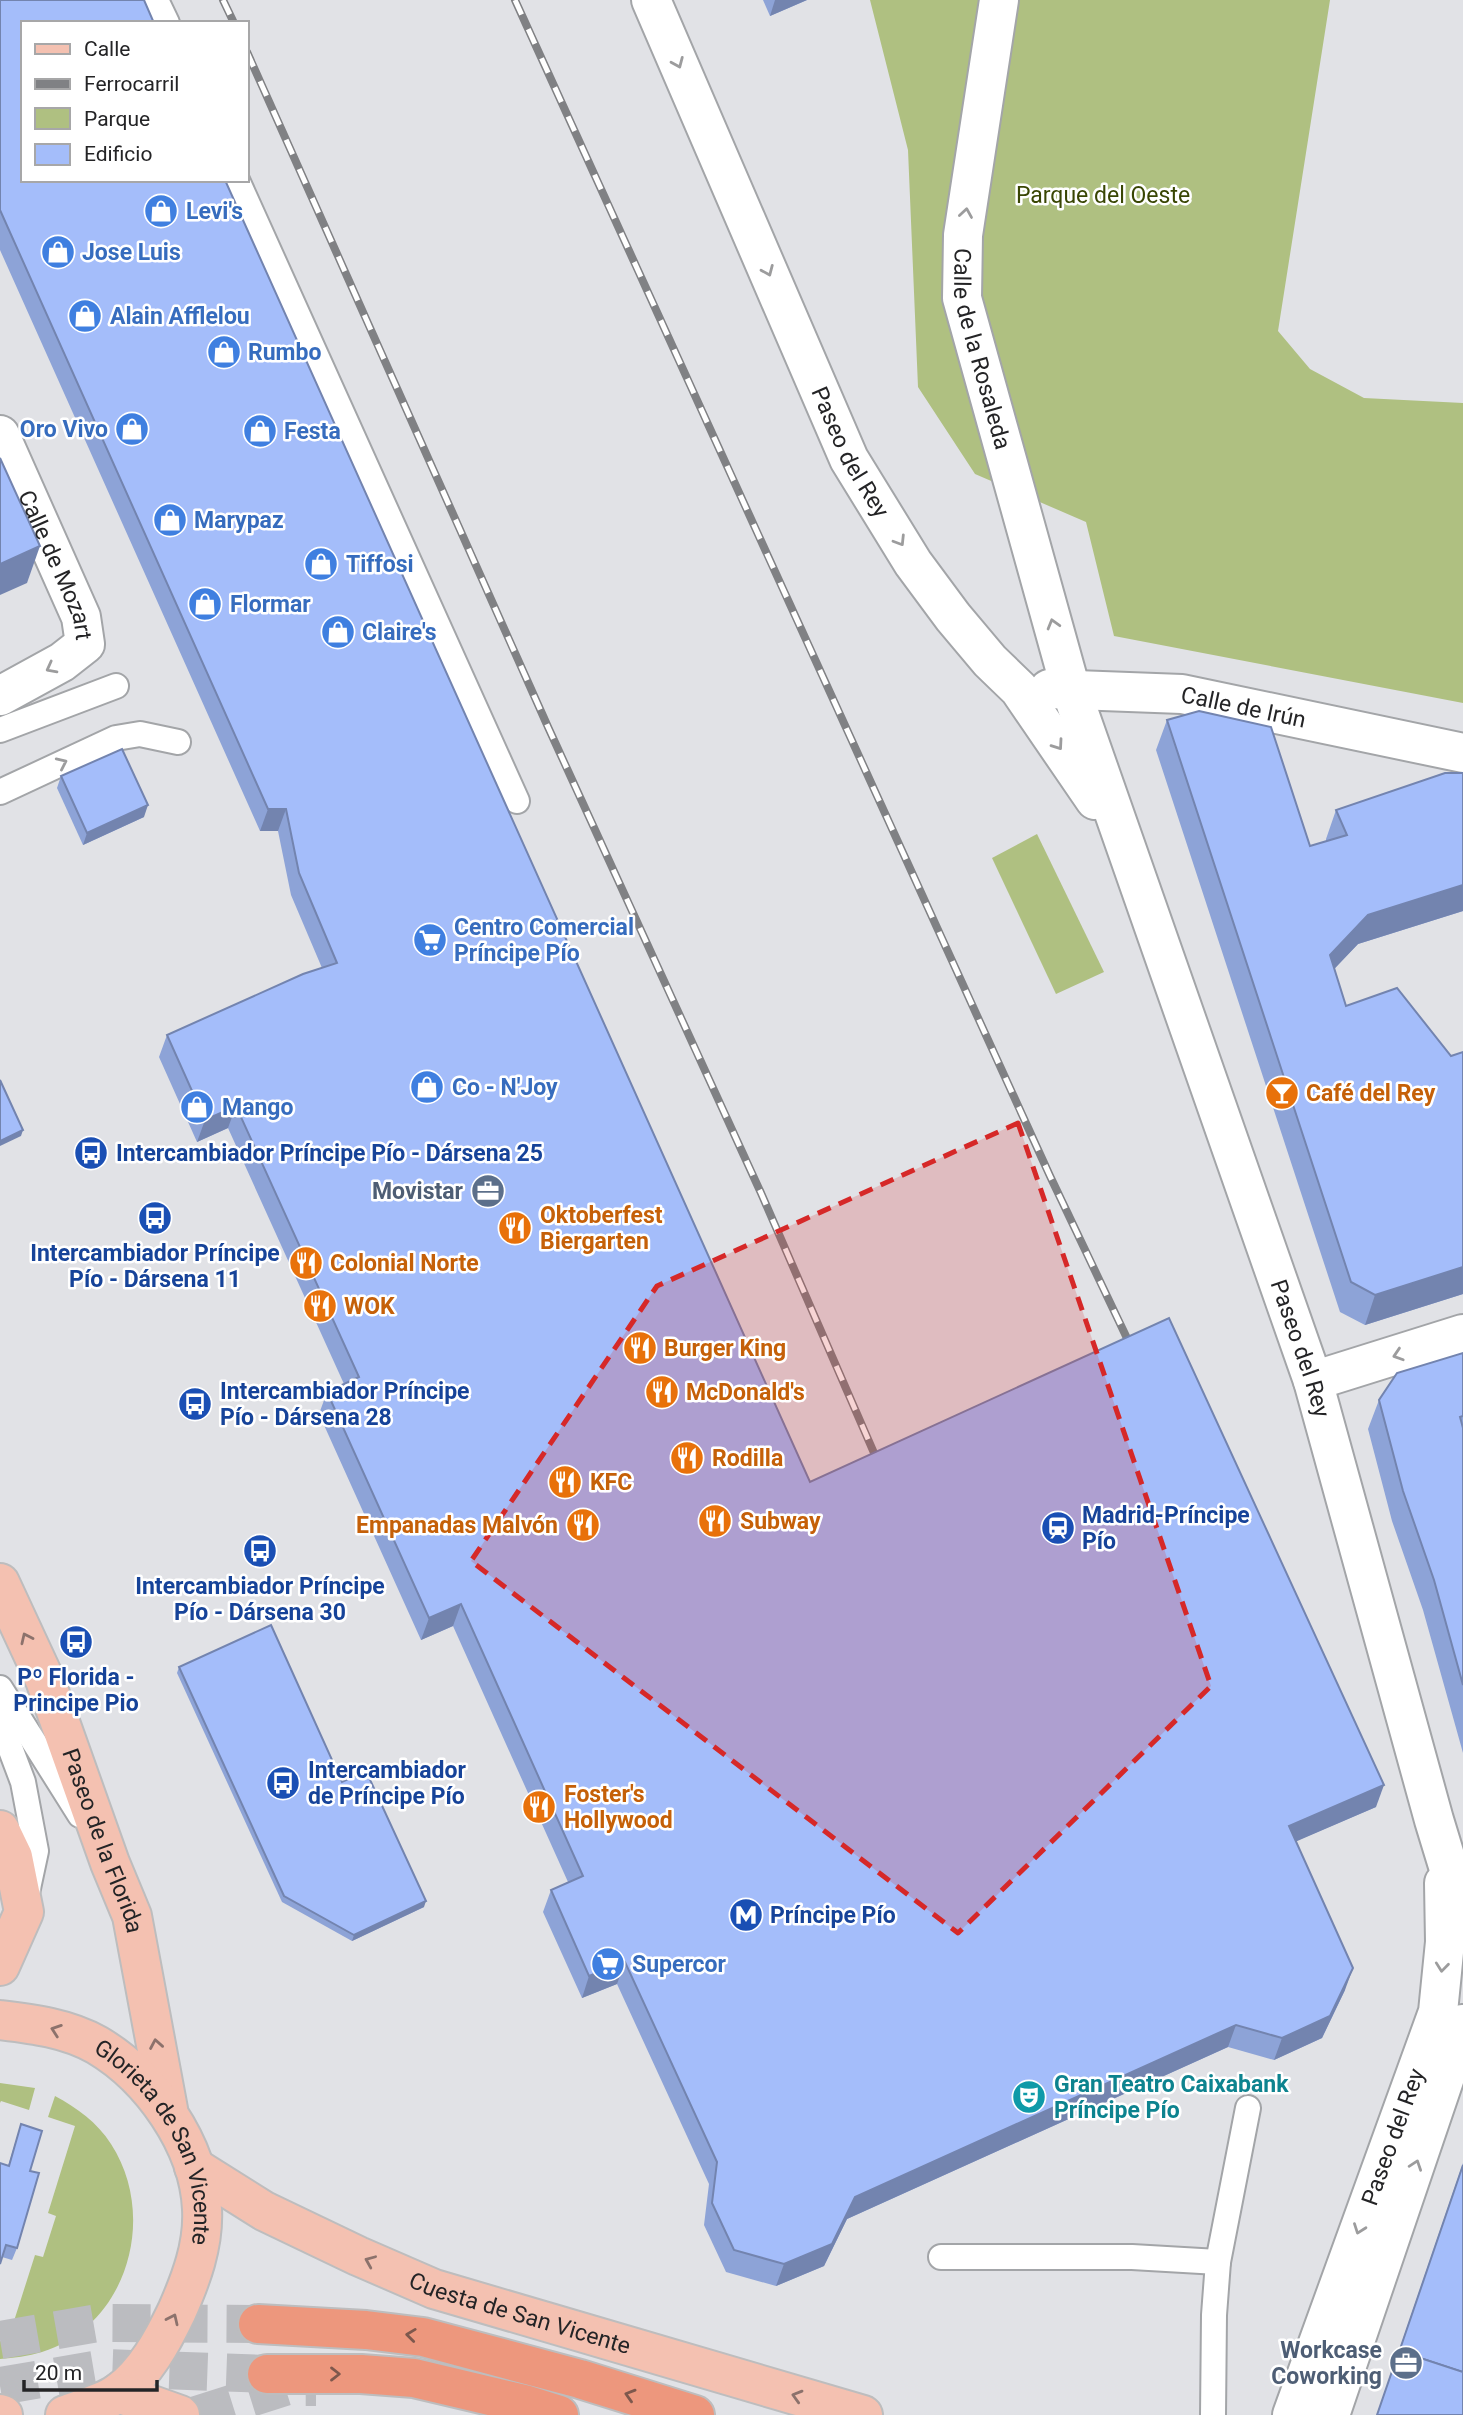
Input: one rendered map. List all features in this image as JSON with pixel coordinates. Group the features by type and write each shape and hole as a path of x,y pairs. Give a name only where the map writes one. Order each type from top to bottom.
{"highway":[{"path":"258,2324 366,2330 423,2337 580,2379 695,2415"},
{"path":"267,2374 361,2374 414,2378 559,2415"}],"main road":[{"name":"Paseo de la Florida","path":"0,1583 45,1680 110,1863 132,1916 168,2111"},
{"path":"0,1830 13,1857 24,1912 0,1966"},
{"name":"Glorieta de San Vicente","path":"0,2020 49,2026 96,2045 136,2073 168,2111 194,2167 202,2208 199,2249 191,2280 168,2330 145,2365 118,2404 65,2415"},
{"name":"Cuesta de San Vicente","path":"194,2167 264,2211 435,2289 863,2415"},
{"path":"118,2404 180,2415"}],"street":[{"name":"Paseo del Rey","path":"651,0 849,459 914,563 953,617 990,661 1019,689 1071,763 1130,857"},
{"name":"Calle de la Rosaleda","path":"999,0 963,235 962,298 1071,690"},
{"name":"Calle de Mozart","path":"0,435 81,617 85,644 62,662 0,696"},
{"name":"Calle de Irún","path":"1019,689 1182,694 1463,753"},
{"name":"Paseo del Rey","path":"1071,690 1312,1381 1463,1915"},
{"path":"1312,1381 1463,1334"},
{"name":"Paseo del Rey","path":"1292,2415 1438,2012 1445,1942 1444,1849"},
{"name":"Paseo del Rey","path":"1330,2415 1462,2029"}],"lane":[{"path":"156,0 166,21"},
{"path":"238,182 517,801"},
{"path":"0,730 116,687"},
{"path":"0,792 116,738 140,734 178,742"},
{"path":"0,1688 110,1863"},
{"path":"0,1721 23,1782 36,1850 24,1912"},
{"path":"1213,2415 1214,2315 1218,2262 1248,2108"},
{"path":"942,2257 1132,2257 1218,2262"}],"highlighted area":[{"path":"1018,1123 1211,1686 958,1933 471,1561 657,1286"}],"green space":[{"name":"Parque del Oeste","path":"870,0 1330,0 1278,331 1310,369 1364,398 1463,403 1463,703 1114,636 1086,522 975,474 918,387 908,150"},
{"path":"1037,834 1104,972 1056,994 992,858"},
{"path":"0,2083 35,2088 29,2110 1,2101 0,2103"},
{"path":"55,2096 93,2122 111,2144 125,2173 132,2203 132,2234 126,2265 114,2293 96,2318 72,2338 42,2352 0,2359 0,2341 7,2343 35,2255 43,2257 56,2216 48,2213 75,2126 48,2117"}],"building":[{"path":"0,0 144,0 153,21 21,21 21,182 226,182 810,1482 1169,1318 1384,1785 1289,1826 1353,1968 1330,2016 1282,2038 1236,2025 855,2197 832,2244 784,2264 734,2250 712,2203 717,2162 625,1962 589,1976 551,1890 583,1876 461,1604 429,1618 327,1392 359,1377 236,1106 205,1120 167,1035 303,974 337,963 299,873 286,809 268,809 0,210"},
{"path":"0,458 40,546 0,564"},
{"path":"1199,711 1271,727 1310,846 1347,835 1336,810 1445,773 1463,773 1463,885 1368,915 1330,955 1346,1006 1397,988 1451,1056 1463,1052 1463,1267 1375,1295 1351,1282 1167,720"},
{"path":"122,749 148,805 87,833 61,776"},
{"path":"0,1080 23,1130 0,1141"},
{"path":"1463,1353 1463,1416 1460,1417 1463,1428 1463,1685 1434,1580 1403,1491 1379,1400 1397,1373"},
{"name":"Intercambiador de Príncipe Pío","path":"271,1625 342,1782 366,1771 426,1901 354,1935 284,1896 179,1667"},
{"path":"21,2124 42,2131 30,2171 39,2173 17,2248 6,2245 0,2264 0,2163 9,2166"},
{"path":"1463,2165 1463,2372 1399,2351"},
{"path":"1399,2351 1463,2372 1463,2415 1377,2415"}],"tunnel":[{"path":"0,2340 98,2323 258,2324"},
{"path":"0,2386 106,2368 267,2374"},
{"path":"196,2415 285,2387 316,2387"}],"railway":[{"path":"223,0 233,21"},
{"path":"515,0 1050,1176 1134,1353"},
{"path":"248,54 548,727 761,1193 881,1469"}],"place":[{"name":"Levi's","path":"161,211"},
{"name":"Jose Luis","path":"58,252"},
{"name":"Alain Afflelou","path":"85,316"},
{"name":"Rumbo","path":"224,352"},
{"name":"Oro Vivo","path":"132,429"},
{"name":"Festa","path":"260,431"},
{"name":"Marypaz","path":"170,520"},
{"name":"Tiffosi","path":"321,564"},
{"name":"Flormar","path":"205,604"},
{"name":"Claire's","path":"338,632"},
{"name":"Centro Comercial Príncipe Pío","path":"430,940"},
{"name":"Co - N'Joy","path":"427,1087"},
{"name":"Café del Rey","path":"1282,1093"},
{"name":"Mango","path":"197,1107"},
{"name":"Intercambiador Príncipe Pío - Dársena 25","path":"91,1153"},
{"name":"Movistar","path":"488,1191"},
{"name":"Intercambiador Príncipe Pío - Dársena 11","path":"155,1218"},
{"name":"Oktoberfest Biergarten","path":"515,1228"},
{"name":"Colonial Norte","path":"306,1263"},
{"name":"WOK","path":"320,1306"},
{"name":"Burger King","path":"640,1348"},
{"name":"McDonald's","path":"662,1392"},
{"name":"Intercambiador Príncipe Pío - Dársena 28","path":"195,1404"},
{"name":"Rodilla","path":"687,1458"},
{"name":"KFC","path":"565,1482"},
{"name":"Subway","path":"715,1521"},
{"name":"Empanadas Malvón","path":"583,1525"},
{"name":"Madrid-Príncipe Pío","path":"1058,1528"},
{"name":"Intercambiador Príncipe Pío - Dársena 30","path":"260,1551"},
{"name":"Pº Florida - Principe Pio","path":"76,1642"},
{"name":"Intercambiador de Príncipe Pío","path":"283,1783"},
{"name":"Foster's Hollywood","path":"539,1807"},
{"name":"Príncipe Pío","path":"746,1915"},
{"name":"Supercor","path":"608,1964"},
{"name":"Gran Teatro Caixabank Príncipe Pío","path":"1029,2097"},
{"name":"Workcase Coworking","path":"1406,2363"}]}
